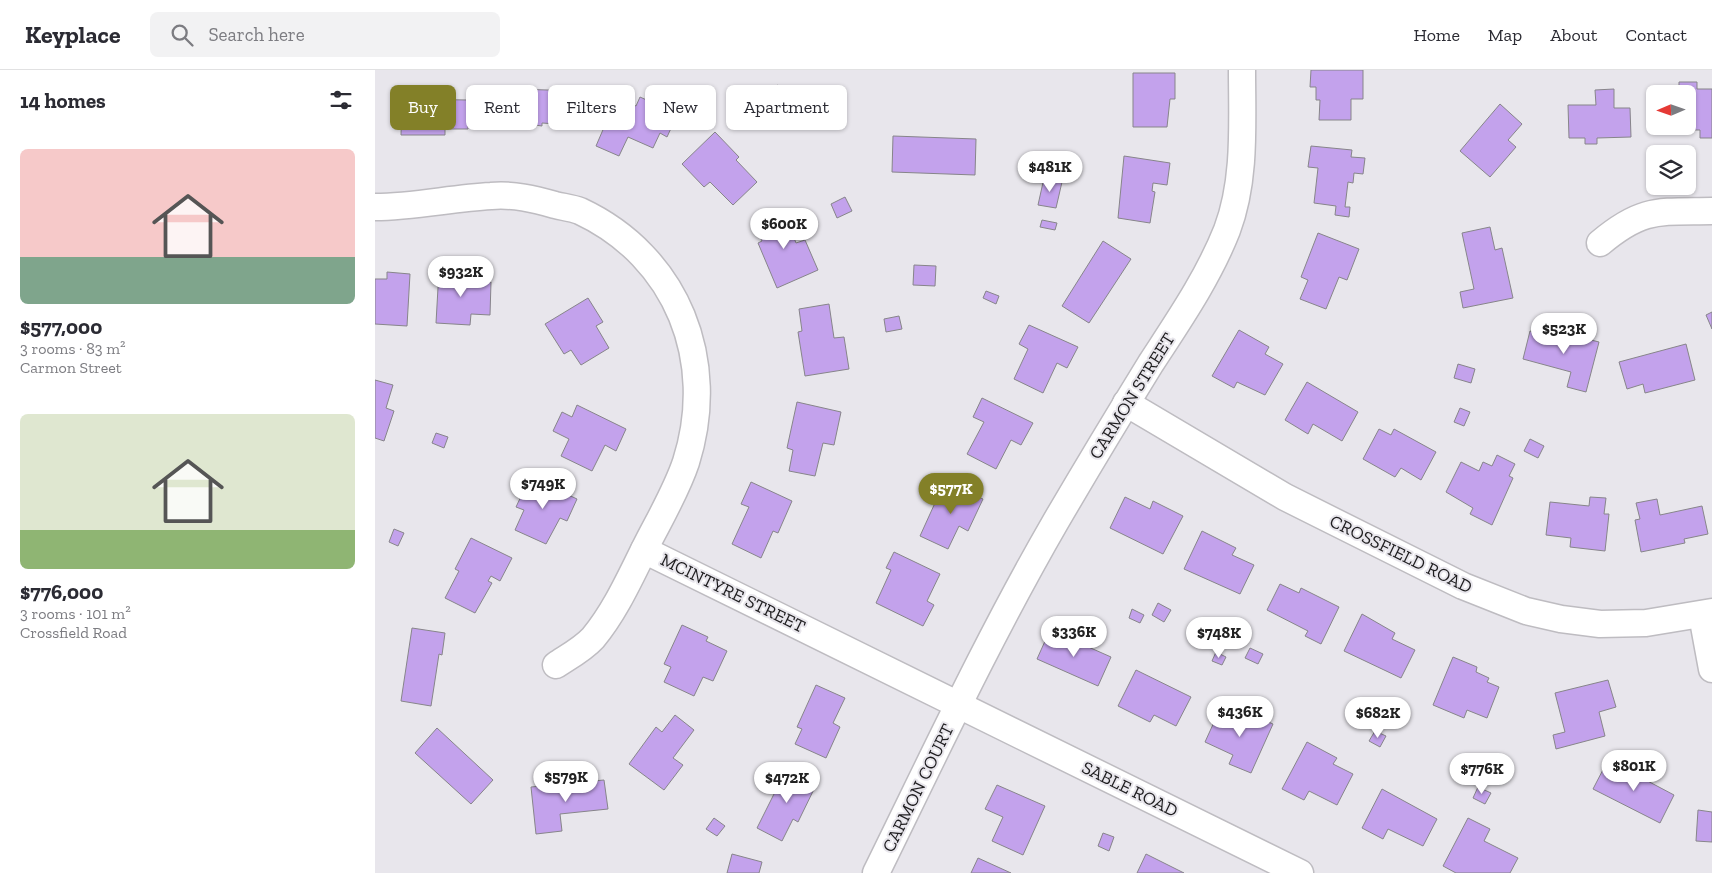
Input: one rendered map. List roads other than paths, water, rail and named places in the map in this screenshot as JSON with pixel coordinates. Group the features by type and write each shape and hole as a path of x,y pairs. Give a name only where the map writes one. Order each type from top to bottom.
{"street":[{"name":"CARMON STREET","path":"960,704 1006,612 1055,522 1126,403 1205,278 1227,229 1236,198 1242,158 1242,70"},
{"name":"MCINTYRE STREET","path":"375,207 402,207 493,196 528,198 578,210 603,223 631,244 668,286 684,317 696,363 695,421 686,462 644,550 960,704"},
{"path":"1600,243 1615,230 1639,216 1651,212 1712,211"},
{"name":"CROSSFIELD ROAD","path":"1126,403 1285,497 1463,586 1526,611 1561,619 1600,624 1645,623 1707,613 1712,669"},
{"path":"556,665 593,638 625,590 644,550"},
{"name":"SABLE ROAD","path":"960,704 1274,867 1300,873"},
{"name":"CARMON COURT","path":"876,873 960,704"}]}
